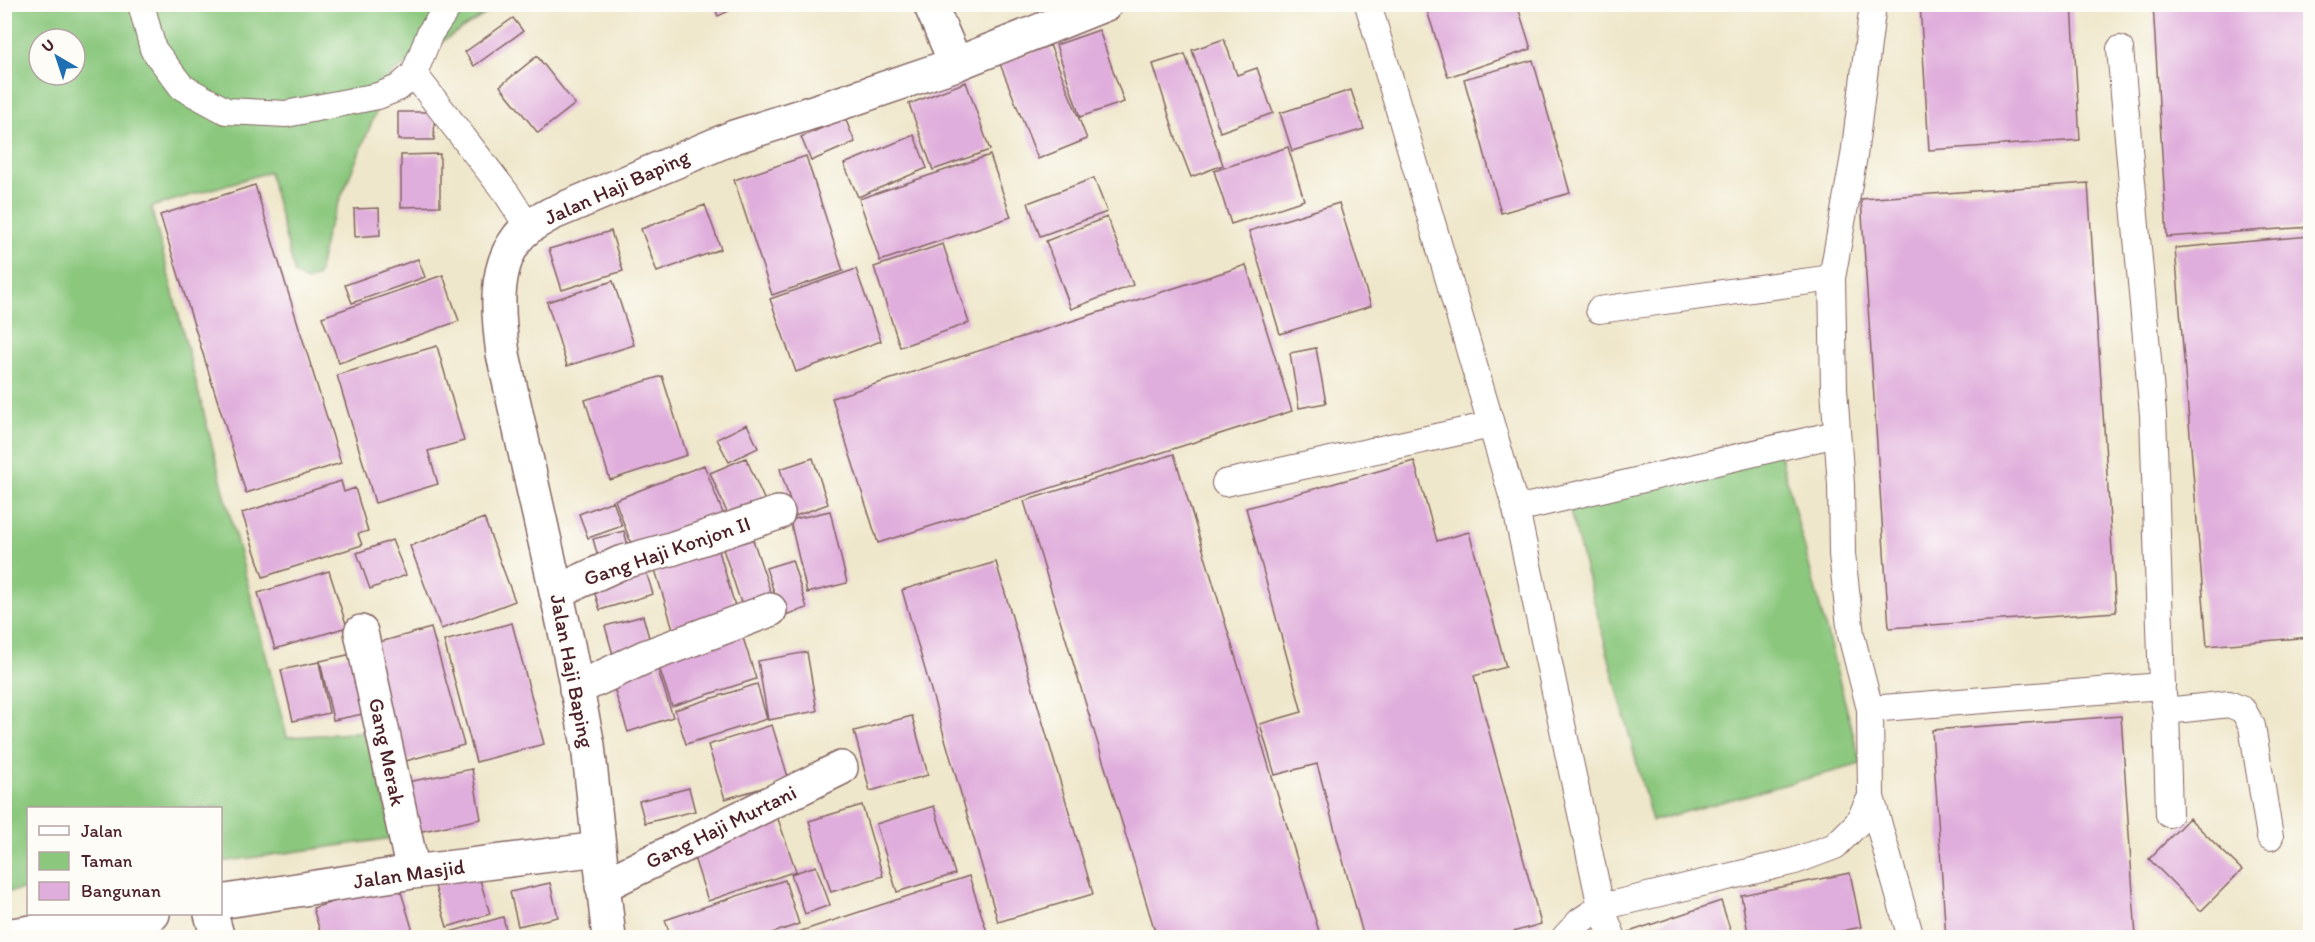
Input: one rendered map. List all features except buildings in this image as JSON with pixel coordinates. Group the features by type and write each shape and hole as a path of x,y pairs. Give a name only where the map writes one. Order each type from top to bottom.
{"street":[{"path":"930,4 956,64"},
{"name":"Jalan Haji Baping","path":"609,938 588,745 513,403 498,319 500,286 506,257 517,238 528,227 551,214 734,137 956,64 1106,4"},
{"name":"Gang Haji Konjon II","path":"556,592 620,563 671,549 778,513"},
{"path":"576,689 645,657 770,610"},
{"name":"Gang Merak","path":"361,632 413,872"},
{"name":"Gang Haji Murtani","path":"602,886 841,768"},
{"name":"Jalan Masjid","path":"222,902 413,872 599,849"},
{"path":"4,936 146,915"},
{"path":"211,915 218,938"}],"lane":[{"path":"141,4 153,49 182,87 226,111 286,114 378,96 398,88 414,74 430,33 450,4"},
{"path":"1368,4 1516,509 1601,907 1613,938"},
{"path":"1872,4 1854,156 1832,278 1836,434 1841,485 1842,554 1851,635 1870,709 1871,797 1911,938"},
{"path":"2120,49 2153,415 2169,814"},
{"path":"414,74 507,194 528,227"},
{"path":"1599,310 1832,278"},
{"path":"1225,483 1491,425"},
{"path":"1516,509 1836,434"},
{"path":"1870,709 2164,699 2229,704 2243,710 2252,726 2270,837"},
{"path":"1564,938 1580,921 1601,907 1795,861 1835,846 1857,824 1871,797"}],"green space":[{"path":"4,5 500,5 392,73 326,234 318,276 306,281 295,274 269,172 151,207 287,737 369,732 393,838 222,862 222,807 27,807 27,889 5,892"},
{"path":"1779,450 1861,764 1652,821 1569,507"}]}
